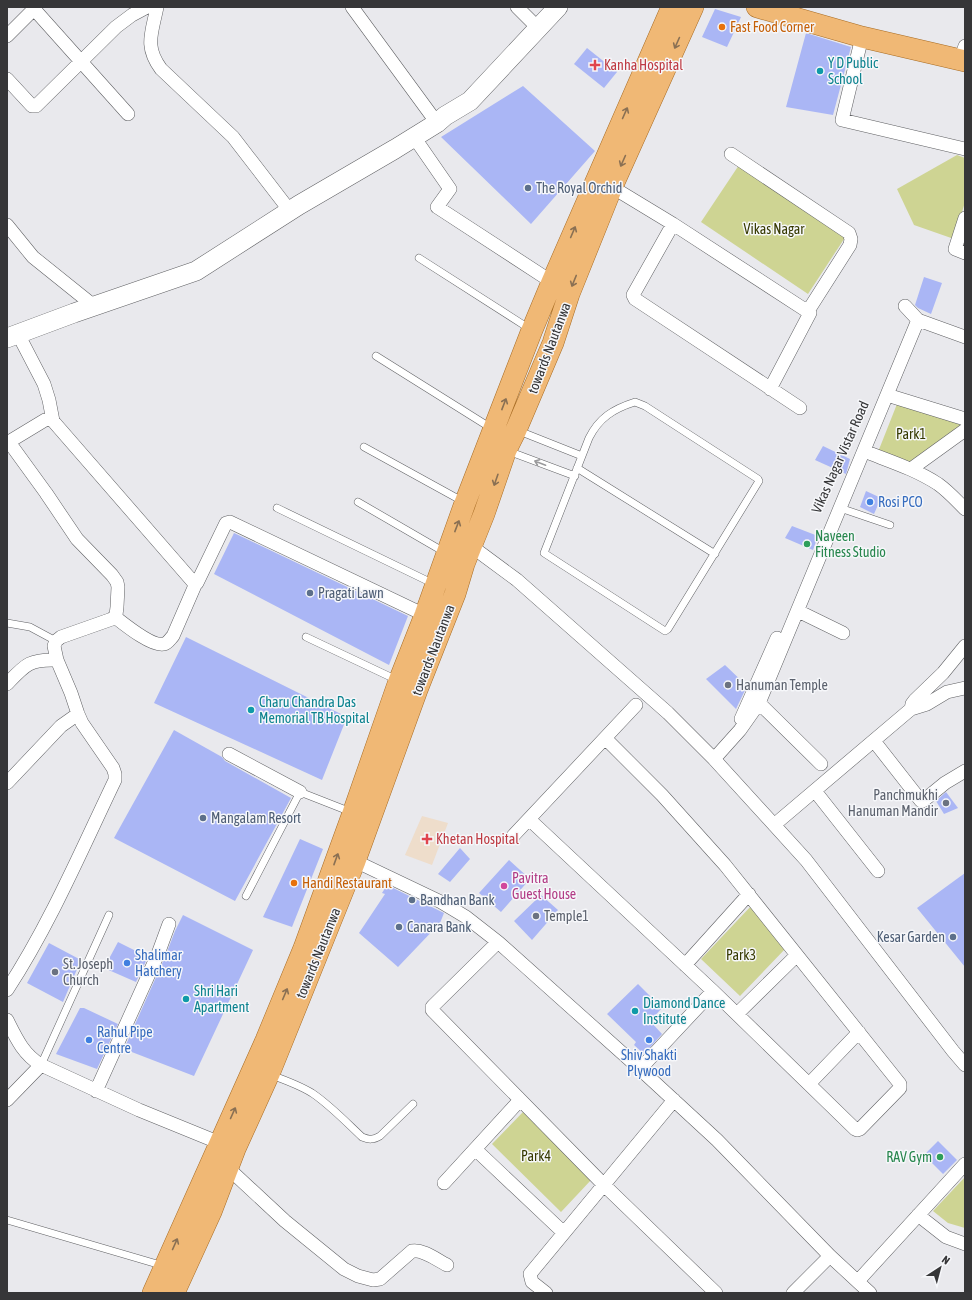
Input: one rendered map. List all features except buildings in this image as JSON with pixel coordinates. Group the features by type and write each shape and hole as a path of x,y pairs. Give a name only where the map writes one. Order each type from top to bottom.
{"main road":[{"path":"153,1293 266,1040 304,948 399,681 436,585 446,553 532,330 672,7"},
{"name":"towards Nautanwa","path":"174,1293 211,1212 228,1168 269,1074 355,861 417,690 455,594 506,450 553,343 569,294 612,186 693,7"},
{"path":"757,7 862,37 963,55"}],"street":[{"path":"7,79 32,106 36,106 116,27 132,15 147,7"},
{"path":"157,7 150,46 154,60 161,69 233,136 290,211"},
{"path":"352,7 437,123"},
{"path":"516,7 538,28"},
{"path":"53,421 50,400 44,384 13,336 196,271 290,211 470,102 558,7"},
{"path":"10,28 35,8 128,114"},
{"path":"862,37 842,120 965,149"},
{"path":"414,137 450,189 437,207 552,282"},
{"path":"731,154 849,233 851,239 850,245 808,311"},
{"path":"612,186 808,311 810,316 770,389"},
{"path":"965,218 955,249 965,253"},
{"path":"673,224 634,297 800,408"},
{"path":"7,225 33,256 94,306"},
{"path":"905,306 923,322 965,337"},
{"path":"714,759 740,730 759,703 887,395 923,322"},
{"name":"Vikas Nagar Vistar Road","path":"732,739 923,322"},
{"path":"887,395 965,419"},
{"path":"7,990 27,959 43,929 115,780 113,768 82,723 57,660 54,646 56,641 61,637 112,619 114,617 118,594 117,582 112,575 77,539 46,493 8,443 45,420 49,419 53,421 196,583"},
{"path":"911,469 965,430"},
{"path":"864,451 911,469 937,484 965,509"},
{"path":"114,617 136,633 156,643 163,645 168,642 173,636 196,583 226,523 230,522 425,615"},
{"path":"471,546 517,580 668,713 714,759 806,860 965,1065"},
{"path":"798,611 842,633"},
{"path":"911,710 912,704 915,700 943,673 965,646"},
{"path":"7,684 26,666 35,661 57,660"},
{"path":"774,825 911,710 927,704 948,692 965,688"},
{"path":"759,703 821,764"},
{"path":"513,836 530,820 636,705"},
{"path":"7,783 61,726 78,714"},
{"path":"530,820 713,991 857,1130 900,1088 900,1084 725,864 662,794 605,738"},
{"path":"874,741 921,801 945,783 965,771"},
{"path":"229,754 300,792"},
{"path":"815,791 878,871"},
{"path":"355,861 441,902 466,917 498,942 640,1068 717,1140 830,1256 870,1293"},
{"path":"685,965 749,894"},
{"path":"96,1091 158,954 169,924"},
{"path":"498,942 432,1007 432,1010 604,1185 716,1293"},
{"path":"737,1014 797,955"},
{"path":"640,1068 713,991"},
{"path":"7,1020 17,1041 32,1060 139,1110 220,1143"},
{"path":"809,1084 859,1032"},
{"path":"7,1100 41,1065"},
{"path":"444,1183 520,1100"},
{"path":"546,1293 532,1282 530,1274 674,1100"},
{"path":"475,1149 564,1233"},
{"path":"858,1282 965,1164"},
{"path":"228,1168 285,1221 344,1269 358,1276 373,1280 380,1279 412,1251 421,1252 447,1265"},
{"path":"918,1215 946,1237 965,1244"},
{"path":"793,1293 830,1256"}],"lane":[{"path":"419,258 532,330"},
{"path":"376,356 494,429"},
{"path":"635,402 645,406 758,479 760,483 668,629 665,631 544,553 578,468 588,438 595,426 601,420 625,405 635,402"},
{"path":"516,430 582,456"},
{"path":"364,447 465,503"},
{"path":"506,450 575,476"},
{"path":"578,468 715,554"},
{"path":"358,502 446,553"},
{"path":"278,508 436,585"},
{"path":"840,508 890,525"},
{"path":"7,623 30,627 56,641"},
{"path":"306,637 399,681"},
{"path":"246,896 300,792 353,813"},
{"path":"41,1065 109,916"},
{"path":"269,1074 298,1085 312,1093 362,1137 368,1140 374,1140 380,1136 413,1104"},
{"path":"7,1220 165,1266"}],"shaded area":[{"name":"Khetan Hospital","path":"422,816 448,823 432,865 405,855"}],"green space":[{"path":"957,155 965,158 965,202 954,239 914,225 897,189"},
{"name":"Vikas Nagar","path":"739,165 846,236 808,294 701,222"},
{"name":"Park1","path":"897,404 965,423 911,465 878,452"},
{"name":"Park3","path":"752,905 786,948 740,996 701,959"},
{"name":"Park4","path":"523,1112 592,1179 561,1212 492,1144"},
{"path":"965,1177 965,1228 948,1223 933,1211"}],"place":[{"name":"Fast Food Corner","path":"722,27"},
{"name":"Kanha Hospital","path":"595,65"},
{"name":"Y D Public School","path":"820,71"},
{"name":"The Royal Orchid","path":"528,188"},
{"name":"Rosi PCO","path":"870,502"},
{"name":"Naveen Fitness Studio","path":"807,544"},
{"name":"Pragati Lawn","path":"310,593"},
{"name":"Hanuman Temple","path":"728,685"},
{"name":"Charu Chandra Das Memorial TB Hospital","path":"251,710"},
{"name":"Panchmukhi Hanuman Mandir","path":"946,803"},
{"name":"Mangalam Resort","path":"203,818"},
{"name":"Khetan Hospital","path":"427,839"},
{"name":"Handi Restaurant","path":"294,883"},
{"name":"Pavitra Guest House","path":"504,886"},
{"name":"Bandhan Bank","path":"412,900"},
{"name":"Temple1","path":"536,916"},
{"name":"Canara Bank","path":"399,927"},
{"name":"Kesar Garden","path":"953,937"},
{"name":"Shalimar Hatchery","path":"127,963"},
{"name":"St. Joseph Church","path":"55,972"},
{"name":"Shri Hari Apartment","path":"186,999"},
{"name":"Diamond Dance Institute","path":"635,1011"},
{"name":"Rahul Pipe Centre","path":"89,1040"},
{"name":"Shiv Shakti Plywood","path":"649,1040"},
{"name":"RAV Gym","path":"940,1157"}]}
